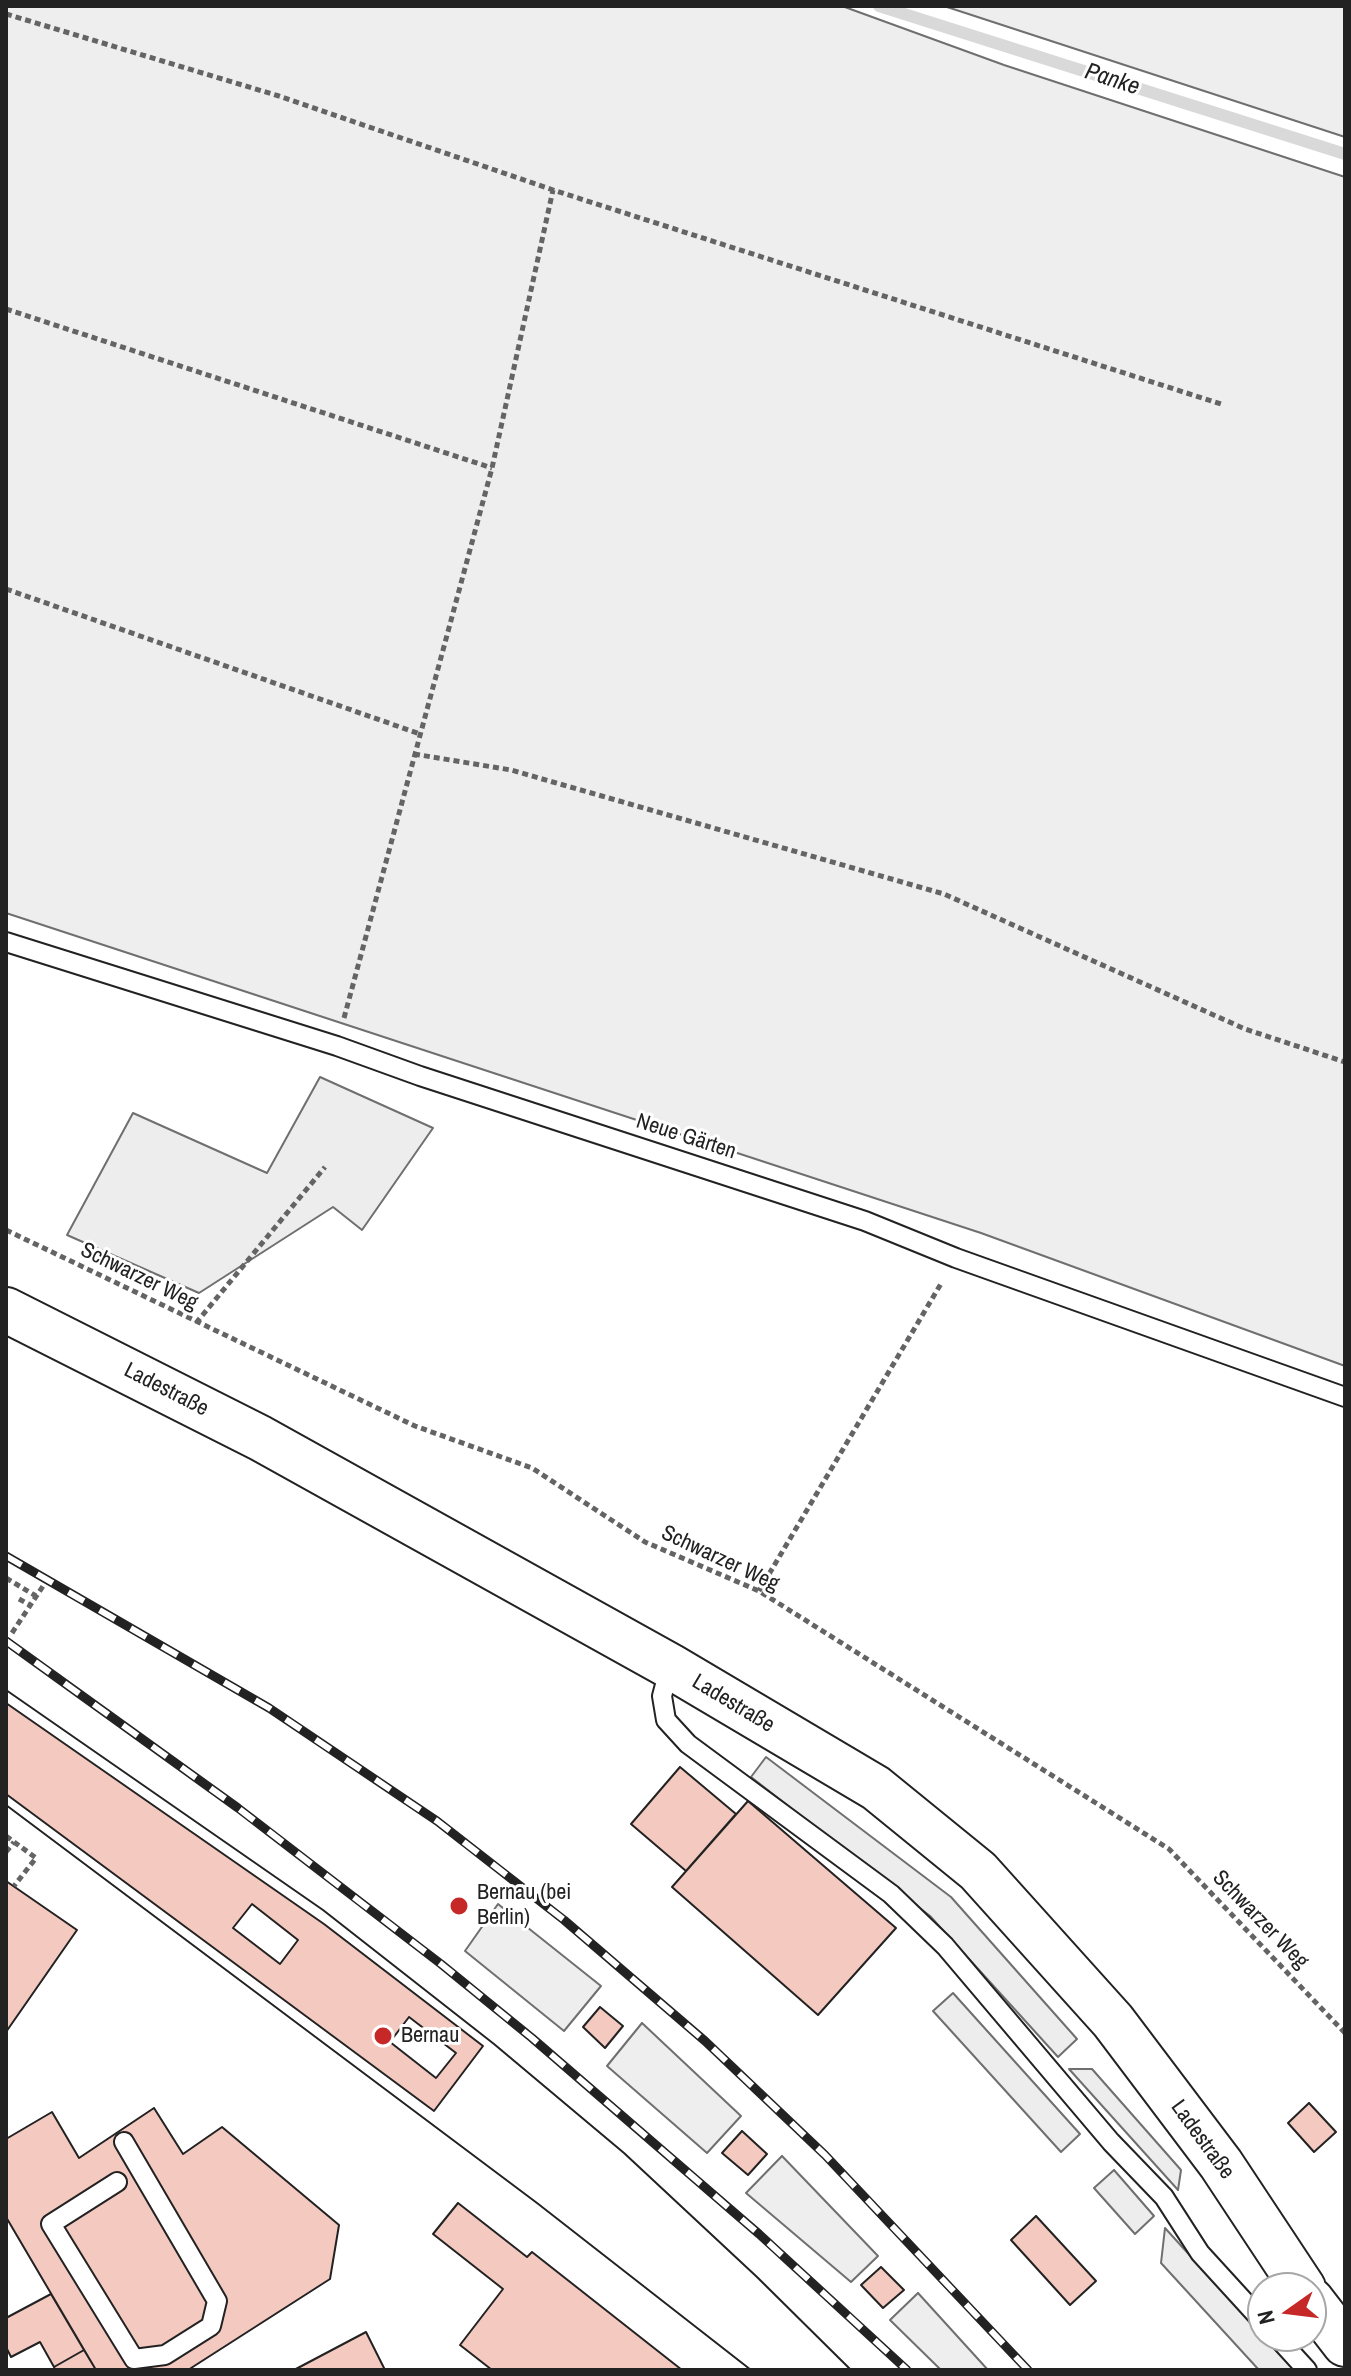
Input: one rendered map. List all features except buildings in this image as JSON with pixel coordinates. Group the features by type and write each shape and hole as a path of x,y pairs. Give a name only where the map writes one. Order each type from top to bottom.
{"street":[{"name":"Ladestraße","path":"6,1310 260,1438 670,1666 876,1788 978,1871 1113,2021 1221,2164 1292,2272"},
{"path":"1327,2321 1345,2344"}],"lane":[{"name":"Neue Gärten","path":"6,942 337,1046 865,1221 956,1258 1345,1397"},
{"path":"670,1666 662,1696 666,1720 688,1744 891,1894 945,1946 1111,2142 1164,2197 1200,2253 1247,2304"},
{"path":"117,2182 51,2224 134,2359 165,2355 211,2326 217,2301 124,2142"},
{"path":"1291,2352 1307,2370"}],"path":[{"path":"6,14 279,96 553,190 1224,405"},
{"path":"337,1046 492,468 553,190"},
{"path":"6,309 492,468"},
{"path":"6,589 420,734"},
{"path":"414,754 511,770 944,894 1245,1029 1345,1062"},
{"path":"196,1323 325,1167"},
{"name":"Schwarzer Weg","path":"6,1230 415,1426 532,1468 645,1542 759,1591 1169,1849 1345,2033"},
{"path":"759,1591 956,1258"},
{"path":"6,1578 36,1596"},
{"path":"12,1633 43,1586"},
{"path":"19,1599 30,1605"},
{"path":"6,1836 36,1858 14,1886"},
{"path":"6,1852 14,1842"}],"shaded area":[{"path":"6,6 842,6 1004,65 1345,177 1345,1366 981,1233 6,913"},
{"path":"944,6 1345,6 1345,137"},
{"path":"320,1077 433,1128 362,1230 333,1207 199,1293 67,1235 133,1113 267,1173"},
{"path":"766,1757 951,1897 1077,2039 1058,2057 930,1916 751,1777"},
{"path":"498,1904 601,1986 564,2031 465,1951"},
{"path":"953,1993 1080,2134 1061,2152 933,2011"},
{"path":"642,2023 741,2116 707,2153 607,2066"},
{"path":"1069,2069 1092,2069 1181,2170 1178,2190"},
{"path":"782,2156 878,2256 851,2282 746,2193"},
{"path":"1114,2170 1154,2216 1135,2234 1094,2188"},
{"path":"1165,2228 1247,2318 1247,2352 1278,2352 1294,2370 1259,2370 1161,2263"},
{"path":"918,2293 988,2370 941,2370 890,2320"}],"waterway":[{"name":"Panke","path":"879,6 1345,154"}],"tram line":[{"path":"6,1690 323,1910 494,2044 624,2153 851,2370"},
{"path":"6,1805 537,2203 751,2370"}],"railway":[{"path":"6,1556 269,1708 437,1821 564,1920 705,2041 825,2155 1028,2370"},
{"path":"6,1641 238,1808 441,1964 532,2038 759,2234 907,2370"}],"place":[{"name":"Bernau (bei Berlin)","path":"459,1906"},
{"name":"Bernau","path":"383,2036"}]}
